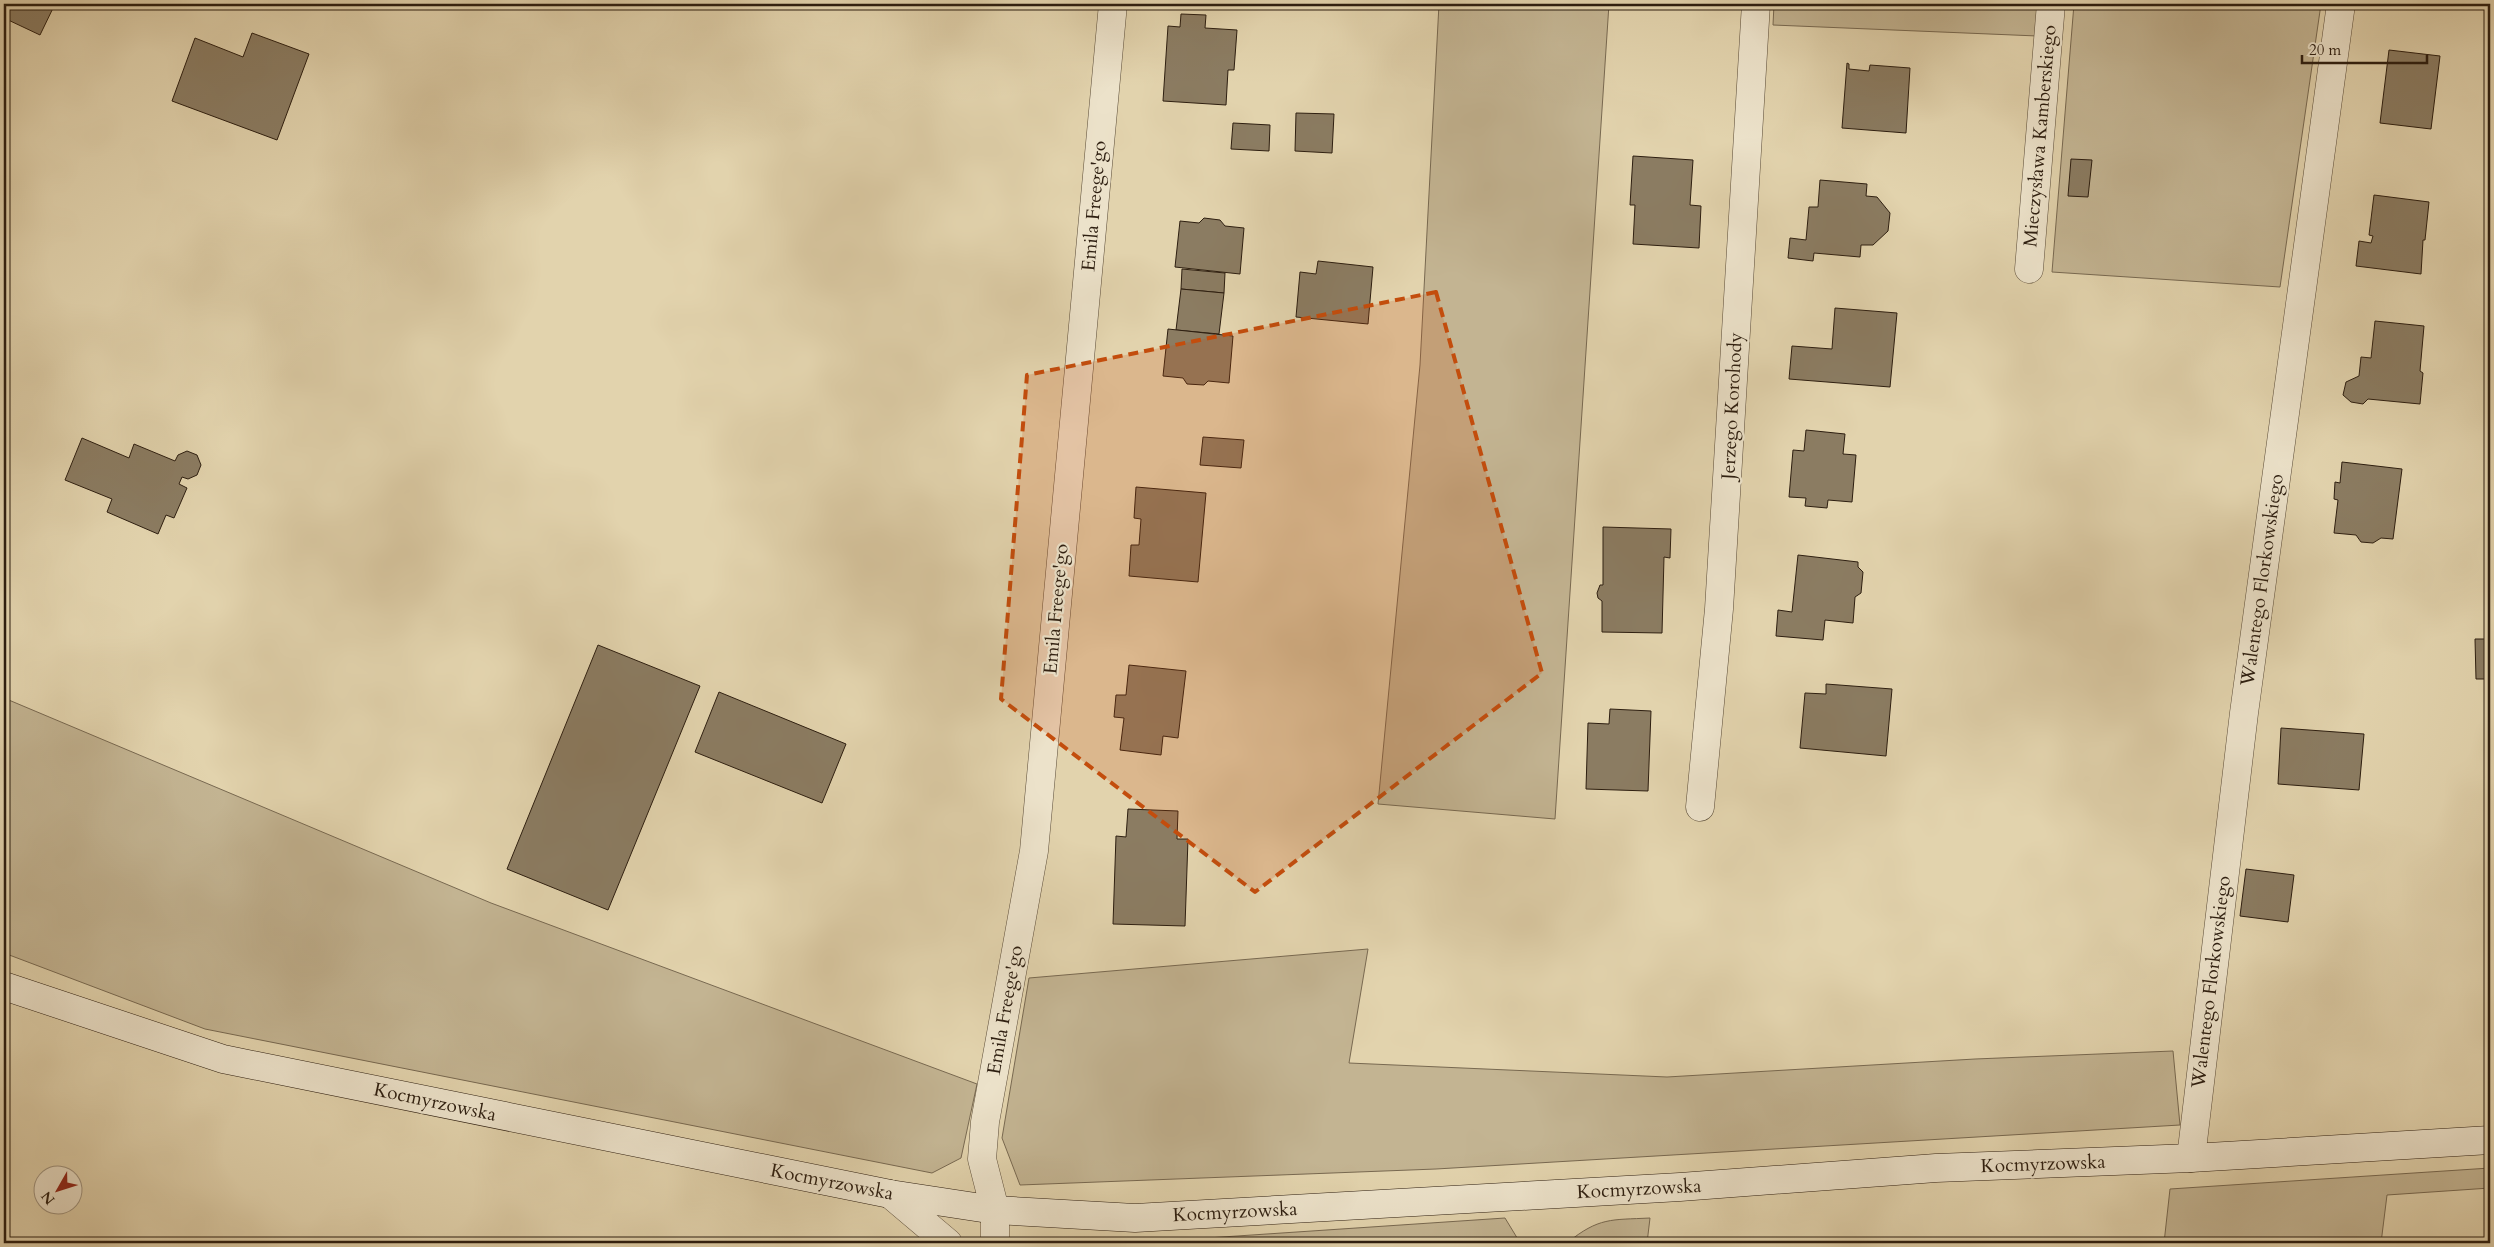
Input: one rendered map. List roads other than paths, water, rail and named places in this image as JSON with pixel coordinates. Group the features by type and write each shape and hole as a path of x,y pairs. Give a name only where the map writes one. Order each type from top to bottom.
{"street":[{"name":"Emila Freege'go","path":"995,1243 994,1210 982,1159 985,1122 1034,851 1113,4"},
{"name":"Jerzego Korohody","path":"1700,807 1719,610 1756,4"},
{"name":"Mieczysława Kamberskiego","path":"2029,269 2051,4"},
{"name":"Walentego Florkowskiego","path":"2191,1158 2244,713 2341,4"},
{"name":"Kocmyrzowska","path":"4,986 223,1059 890,1194 994,1210 1135,1218 1680,1187 1936,1168 2191,1158 2490,1140"},
{"path":"890,1194 948,1243"}]}
